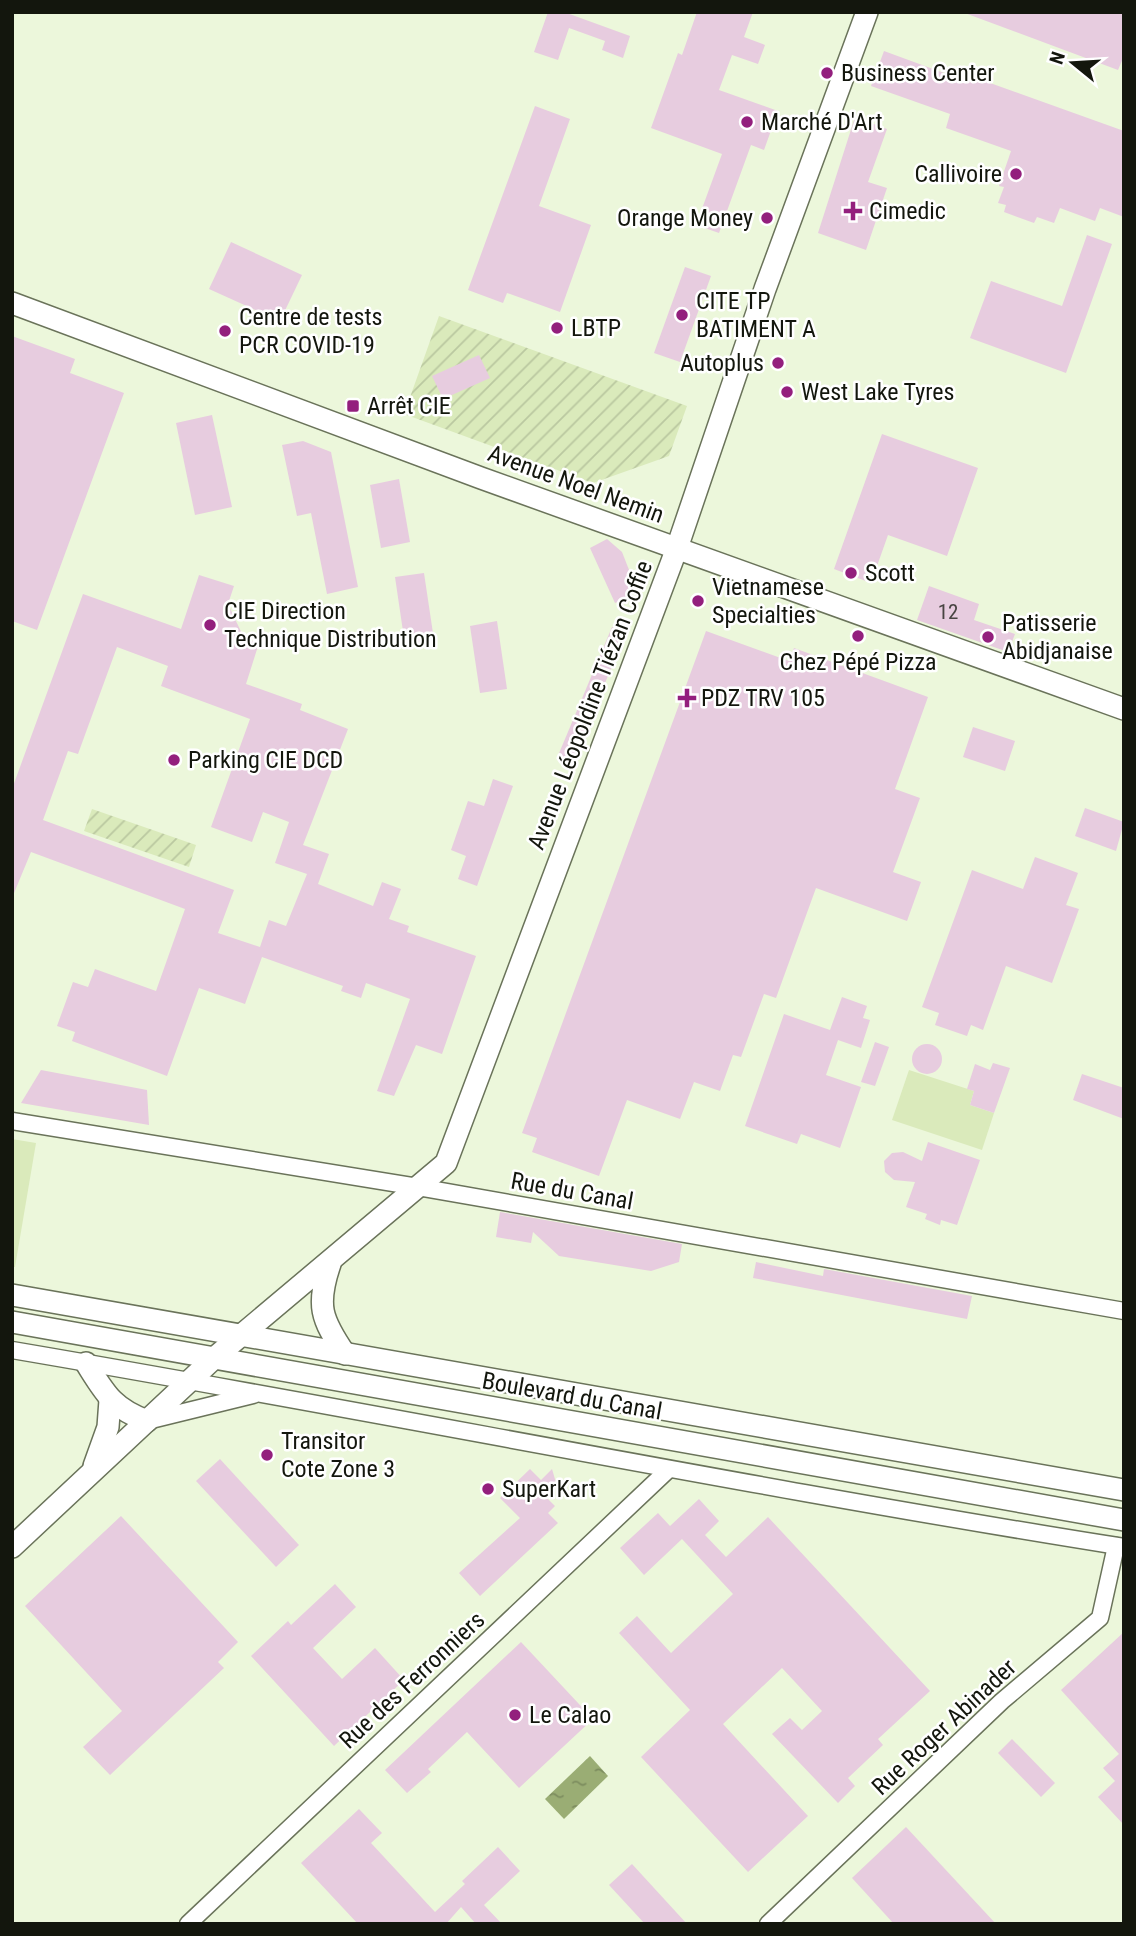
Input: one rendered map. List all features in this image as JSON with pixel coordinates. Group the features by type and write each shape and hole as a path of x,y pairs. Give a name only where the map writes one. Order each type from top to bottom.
{"street":[{"name":"Avenue Léopoldine Tiézan Coffie","path":"12,1547 213,1359 330,1264 446,1163 677,548 765,289 867,12"},
{"name":"Avenue Noel Nemin","path":"12,303 1124,709"},
{"name":"Rue du Canal","path":"12,1121 418,1187 1124,1311"},
{"path":"330,1264 321,1290 321,1309 328,1330 345,1353"},
{"name":"Boulevard du Canal","path":"12,1296 1124,1490"},
{"name":"Boulevard du Canal","path":"12,1322 1124,1520"},
{"path":"12,1350 669,1469 1120,1546"},
{"path":"86,1363 110,1401 127,1414 147,1421 261,1393"},
{"path":"90,1474 108,1427 110,1401"},
{"name":"Rue des Ferronniers","path":"188,1924 669,1469"},
{"name":"Rue Roger Abinader","path":"768,1924 1002,1701 1100,1618 1120,1546"}],"shaded area":[{"path":"439,316 687,406 669,456 593,483 404,414"},
{"path":"92,809 196,845 189,867 84,831"},
{"path":"909,1070 974,1091 970,1105 994,1113 982,1150 892,1120"},
{"path":"12,1139 36,1143 15,1267 12,1267"}],"water":[{"path":"590,1756 608,1776 564,1819 545,1799"}],"building":[{"path":"548,12 564,12 630,36 623,58 602,50 605,41 569,28 558,60 534,52"},
{"path":"697,12 753,12 744,37 765,45 758,64 732,55 719,90 778,111 764,150 751,145 719,233 696,225 722,154 651,128 678,53 682,55"},
{"path":"962,12 1124,12 1124,56 1118,70"},
{"path":"884,51 963,80 965,74 1124,131 1124,217 1100,208 1095,221 1060,208 1054,223 1037,217 1034,223 1004,212 1006,205 998,203 1004,187 999,186 1011,151 946,128 950,114 871,86"},
{"path":"535,106 570,119 539,206 591,225 560,312 507,293 503,303 468,290"},
{"name":"Cimedic","path":"855,117 887,129 868,182 887,188 866,250 818,233"},
{"path":"1087,235 1112,244 1066,373 970,338 991,281 1062,306"},
{"path":"231,242 302,275 280,321 209,289"},
{"name":"CITE TP BATIMENT A","path":"685,267 711,276 680,362 654,353"},
{"path":"12,336 75,359 70,373 124,393 37,630 12,621"},
{"path":"479,355 490,378 443,399 432,376"},
{"path":"212,415 232,507 195,515 176,423"},
{"path":"882,434 978,468 947,556 888,535 871,583 834,569"},
{"path":"303,441 331,452 358,587 327,594 311,513 297,516 282,445"},
{"path":"399,479 410,542 381,548 370,485"},
{"path":"607,539 622,552 633,580 630,596 615,603 590,548"},
{"path":"424,573 434,640 405,645 395,577"},
{"path":"199,575 234,586 228,604 244,638 259,643 246,684 302,704 300,710 348,729 303,845 329,854 318,884 373,906 382,882 401,889 389,919 409,926 407,932 476,956 442,1054 416,1045 394,1096 377,1091 410,999 366,983 361,998 341,991 343,986 262,957 245,1004 199,988 167,1076 72,1041 75,1032 57,1026 73,982 88,987 95,969 156,991 185,909 31,852 12,898 12,789 83,594 181,629","holes":["117,647 168,666 161,686 250,719 211,827 252,842 263,812 289,822 275,863 307,874 286,926 269,920 260,947 218,933 234,890 43,820 68,751 78,754"]},
{"path":"929,586 979,604 974,620 1015,634 1008,652 917,620"},
{"path":"497,621 507,689 480,693 470,626"},
{"path":"612,627 626,633 571,764 557,758"},
{"path":"706,631 789,661 794,648 928,697 895,789 920,798 893,872 921,882 907,921 816,888 776,998 764,994 741,1057 733,1055 720,1091 694,1082 680,1119 627,1100 599,1176 532,1152 537,1138 522,1133"},
{"path":"973,727 1015,741 1005,771 963,757"},
{"path":"493,779 513,786 477,886 458,879 466,856 451,850 468,801 484,806"},
{"path":"1085,808 1124,822 1116,851 1075,836"},
{"path":"1035,857 1078,873 1066,905 1079,909 1052,983 1006,966 983,1030 971,1025 967,1036 935,1025 939,1013 922,1007 972,870 1023,889"},
{"path":"842,997 867,1006 863,1018 870,1020 861,1048 838,1040 826,1075 861,1087 840,1148 801,1134 797,1144 745,1126 784,1014 830,1030"},
{"path":"875,1042 889,1047 875,1086 861,1082"},
{"path":"927,1044 938,1048 942,1059 938,1070 927,1074 916,1070 912,1059 916,1048"},
{"path":"993,1063 1010,1068 994,1113 970,1105 974,1091 967,1089 975,1064 990,1070"},
{"path":"41,1070 147,1090 149,1125 21,1103"},
{"path":"1082,1074 1124,1088 1124,1119 1073,1100"},
{"path":"928,1142 980,1160 957,1225 941,1220 940,1225 925,1219 927,1214 906,1207 915,1182 894,1180 885,1172 884,1161 892,1153 903,1152 922,1161"},
{"path":"500,1212 682,1244 679,1262 651,1271 559,1256 533,1232 531,1243 496,1237"},
{"path":"756,1262 823,1276 824,1269 972,1296 967,1319 753,1278"},
{"path":"220,1459 299,1545 276,1567 196,1481"},
{"path":"530,1469 541,1480 552,1469 557,1486 546,1497 555,1506 548,1513 558,1523 480,1596 459,1573 520,1518 500,1498"},
{"path":"699,1499 719,1521 705,1535 726,1557 768,1517 930,1691 878,1739 883,1745 848,1778 855,1786 838,1803 772,1734 790,1718 802,1730 822,1711 782,1668 723,1724 808,1816 748,1872 641,1757 690,1710 619,1633 637,1616 671,1653 733,1594 682,1539 644,1575 620,1548 658,1513 670,1526"},
{"path":"121,1516 238,1642 218,1662 224,1668 110,1775 83,1747 122,1711 25,1606"},
{"path":"335,1584 356,1607 313,1648 342,1679 375,1648 404,1680 334,1746 251,1656 288,1621 291,1625"},
{"path":"1124,1632 1124,1825 1098,1797 1115,1781 1103,1768 1119,1754 1061,1690"},
{"path":"521,1642 593,1719 519,1788 467,1732 428,1769 431,1772 407,1793 385,1770"},
{"path":"1012,1739 1055,1783 1041,1797 998,1753"},
{"path":"359,1809 382,1833 371,1843 435,1912 465,1884 462,1881 498,1847 520,1871 484,1905 502,1924 476,1924 461,1907 446,1924 358,1924 301,1863"},
{"path":"906,1827 996,1924 894,1924 852,1878"},
{"path":"632,1864 687,1924 645,1924 609,1885"}],"place":[{"name":"Business Center","path":"827,73"},
{"name":"Marché D'Art","path":"747,122"},
{"name":"Callivoire","path":"1016,174"},
{"name":"Cimedic","path":"853,211"},
{"name":"Orange Money","path":"767,218"},
{"name":"CITE TP BATIMENT A","path":"682,315"},
{"name":"LBTP","path":"557,328"},
{"name":"Centre de tests PCR COVID-19","path":"225,331"},
{"name":"Autoplus","path":"778,363"},
{"name":"West Lake Tyres","path":"787,392"},
{"name":"Arrêt CIE","path":"353,406"},
{"name":"Scott","path":"851,573"},
{"name":"Vietnamese Specialties","path":"698,601"},
{"name":"CIE Direction Technique Distribution","path":"210,625"},
{"name":"Chez Pépé Pizza","path":"858,636"},
{"name":"Patisserie Abidjanaise","path":"988,637"},
{"name":"PDZ TRV 105","path":"687,698"},
{"name":"Parking CIE DCD","path":"174,760"},
{"name":"Transitor Cote Zone 3","path":"267,1455"},
{"name":"SuperKart","path":"488,1489"},
{"name":"Le Calao","path":"515,1715"}]}
